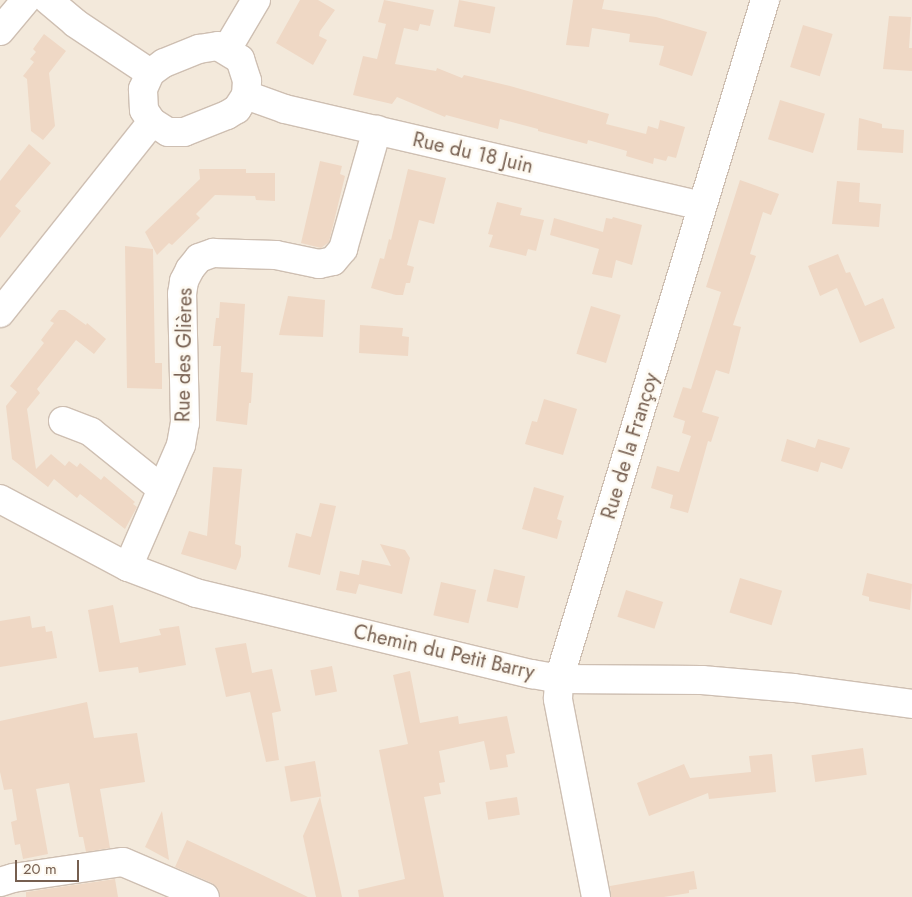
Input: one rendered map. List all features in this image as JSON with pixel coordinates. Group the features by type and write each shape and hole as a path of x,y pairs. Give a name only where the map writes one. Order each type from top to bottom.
{"street":[{"path":"0,31 26,0"},
{"path":"48,0 75,23 150,73"},
{"path":"227,49 256,0"},
{"name":"Rue de la Françoy","path":"596,897 558,699 560,679 764,0"},
{"path":"218,46 227,49 240,60 247,81 246,96 237,109 227,115 184,132 168,132 152,122 144,110 142,89 150,73 164,63 199,49 218,46"},
{"name":"Rue du 18 Juin","path":"246,96 285,110 701,206"},
{"path":"0,313 152,122"},
{"name":"Rue des Glières","path":"128,567 181,444 185,423 182,294 190,269 200,258 213,254 276,255 319,264 333,261 344,250 377,130"},
{"path":"63,421 91,432 162,489"},
{"name":"Chemin du Petit Barry","path":"0,499 128,567 196,593 560,679 702,680 794,688 912,704"},
{"path":"0,882 13,878 123,862 205,897"}],"shaded area":[{"path":"0,0 912,0 912,897 0,897"}],"building":[{"path":"300,0 318,0 335,10 320,31 319,36 327,40 313,65 276,43"},
{"path":"384,0 434,10 430,26 420,24 418,31 404,28 395,64 436,71 437,68 462,78 464,75 510,86 609,114 606,124 646,134 648,126 658,129 660,120 685,127 676,158 668,156 666,161 654,158 653,164 626,156 627,151 588,140 587,144 500,119 498,129 446,115 445,117 397,97 392,104 353,95 363,56 377,59 386,24 378,22"},
{"path":"459,0 495,7 490,34 454,27"},
{"path":"573,0 604,0 602,9 656,17 707,32 692,76 659,65 664,46 629,42 630,34 592,28 589,47 566,45"},
{"path":"889,16 911,17 909,48 912,48 912,71 883,69"},
{"path":"803,25 833,34 820,76 790,67"},
{"path":"44,34 66,51 49,73 55,126 43,140 31,131 27,79 23,76 34,62 30,59 36,52 33,49"},
{"path":"780,100 825,114 813,153 768,139"},
{"path":"859,118 882,124 882,128 904,130 903,153 857,150"},
{"path":"29,144 51,163 15,206 21,211 0,238 0,181"},
{"path":"320,161 342,166 340,174 345,176 329,242 321,248 301,243"},
{"path":"199,169 246,169 246,173 275,173 275,201 256,200 255,196 215,195 196,214 200,218 172,245 169,243 157,255 145,232 200,179"},
{"path":"408,169 446,178 434,224 419,220 407,265 414,267 410,283 406,283 403,295 396,295 371,288 380,258 384,259 389,239 391,240"},
{"path":"740,180 779,194 771,215 763,212 750,254 756,256 733,325 741,327 729,374 716,370 702,412 719,417 711,442 708,441 688,513 670,508 673,495 651,488 657,466 679,472 691,436 682,433 685,421 673,417 683,387 691,389 721,292 706,287"},
{"path":"837,181 860,183 859,202 881,204 879,227 832,224"},
{"path":"497,202 522,208 520,215 544,220 536,251 528,249 526,256 489,247 493,235 488,234"},
{"path":"613,217 642,225 632,265 616,260 612,278 592,274 599,249 550,235 554,218 603,232 606,218 612,219"},
{"path":"125,246 153,249 155,363 162,363 162,389 127,388"},
{"path":"838,254 846,273 850,272 865,306 883,298 895,328 860,343 837,288 820,296 808,266"},
{"path":"288,296 325,300 323,337 279,335"},
{"path":"220,302 245,304 241,372 253,373 247,425 216,421 221,346 213,346 216,318 219,318"},
{"path":"591,306 621,315 606,363 576,354"},
{"path":"59,310 65,310 86,325 87,323 106,339 94,354 76,340 37,389 40,393 27,409 36,469 51,454 65,466 69,461 77,467 80,463 101,480 104,476 135,502 133,504 137,507 125,529 80,494 77,498 54,479 48,487 12,459 6,406 17,392 10,386 44,343 41,340 54,323 50,321"},
{"path":"360,325 403,328 402,336 409,337 408,356 359,353"},
{"path":"544,399 577,409 563,455 525,444 532,421 537,422"},
{"path":"787,439 815,448 818,439 850,448 842,469 821,462 818,472 781,461"},
{"path":"213,467 242,469 235,544 241,546 241,556 236,570 181,554 189,531 207,536"},
{"path":"534,487 564,496 557,519 562,521 557,539 522,529"},
{"path":"320,503 336,506 320,575 288,567 296,533 311,537"},
{"path":"380,544 405,550 410,558 402,594 359,584 356,594 336,590 340,571 359,575 362,560 391,566"},
{"path":"494,569 525,576 518,608 487,601"},
{"path":"867,573 912,584 910,610 869,601 869,597 862,595"},
{"path":"740,578 782,591 772,625 729,612"},
{"path":"441,582 476,590 468,623 433,615"},
{"path":"626,590 663,602 654,629 617,617"},
{"path":"113,605 120,643 161,635 159,629 179,626 186,665 139,673 138,667 99,672 88,610"},
{"path":"30,616 32,628 45,626 46,632 52,631 57,658 0,667 0,621"},
{"path":"246,643 252,673 272,669 281,711 272,713 279,760 266,762 250,692 226,697 215,648"},
{"path":"332,666 337,692 315,696 310,670"},
{"path":"410,671 420,723 458,716 459,724 507,716 515,753 506,755 508,767 490,770 484,741 439,751 445,782 439,783 441,794 424,797 444,897 359,897 358,890 405,879 379,750 408,744 393,675"},
{"path":"87,702 94,738 137,733 145,782 100,789 110,848 86,852 83,837 79,837 69,783 36,789 48,854 23,859 20,844 15,845 11,822 17,820 12,789 4,790 0,772 0,721"},
{"path":"863,748 867,775 815,782 812,755"},
{"path":"772,754 776,792 709,799 708,793 649,816 637,783 684,764 690,778 751,772 749,756"},
{"path":"315,761 321,796 291,802 284,766"},
{"path":"320,797 342,897 316,897 303,836"},
{"path":"517,797 520,815 488,820 485,802"},
{"path":"162,811 169,860 145,847"},
{"path":"187,840 308,897 220,897 218,888 212,883 175,867"},
{"path":"694,871 697,889 689,890 689,893 664,897 611,897 610,886"},
{"path":"115,879 118,897 26,897 26,892"}]}
